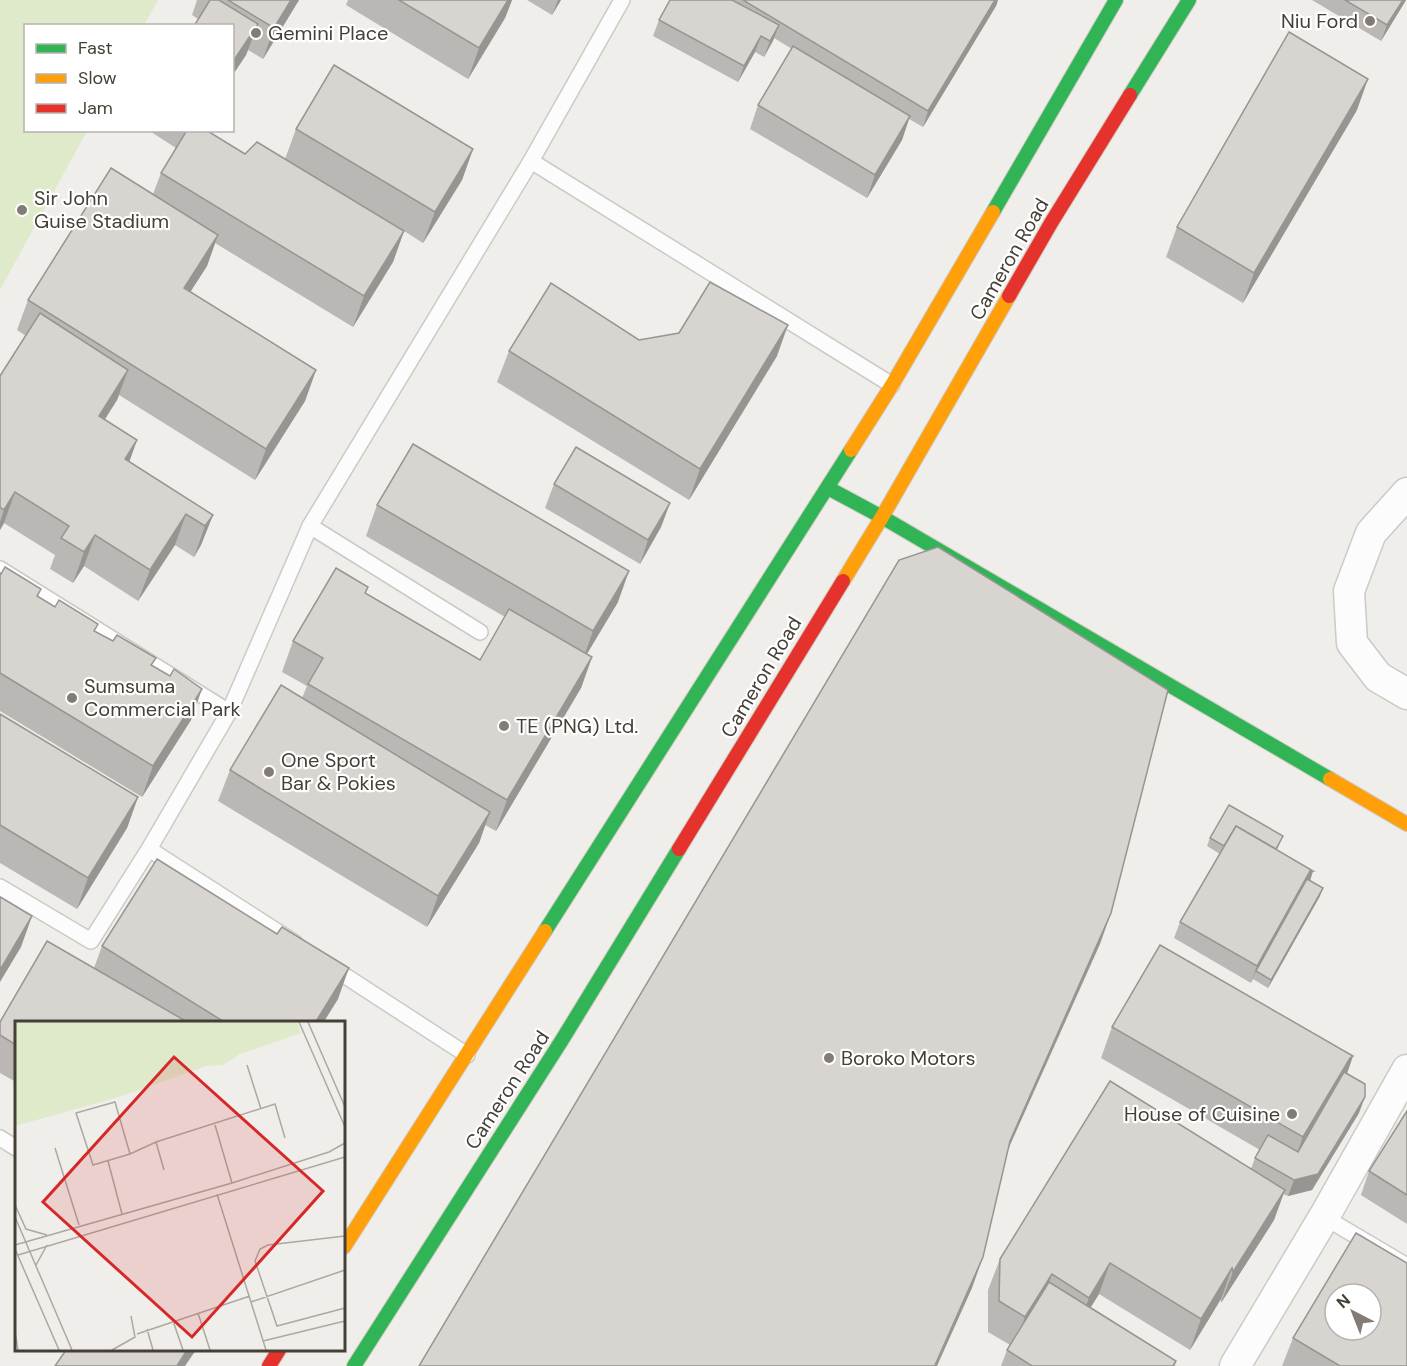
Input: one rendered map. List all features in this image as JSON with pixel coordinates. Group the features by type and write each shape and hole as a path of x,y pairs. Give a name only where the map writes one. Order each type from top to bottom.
{"main road":[{"name":"Cameron Road","path":"345,1245 828,488 892,384 1116,0"},
{"name":"Cameron Road","path":"354,1366 568,1030 882,517 1051,223 1189,0"},
{"path":"828,488 882,517 1407,824"},
{"path":"269,1366 278,1351"}],"street":[{"path":"1407,493 1371,533 1348,591 1352,643 1378,677 1407,694"},
{"path":"1235,1366 1324,1217 1407,1070"}],"lane":[{"path":"0,887 91,941 229,712 310,526 531,162 622,0"},
{"path":"531,162 892,384"},
{"path":"310,526 480,632"},
{"path":"0,569 229,712"},
{"path":"148,849 467,1055"},
{"path":"0,1138 15,1147"},
{"path":"1324,1217 1407,1266"}],"green space":[{"name":"Sir John Guise Stadium","path":"0,0 158,0 145,24 24,24 24,132 86,132 0,290"}],"building":[{"path":"210,0 219,0 258,24 234,60 234,24 195,24"},
{"path":"228,0 291,0 274,28"},
{"path":"399,0 508,0 479,48"},
{"path":"670,0 732,0 779,25 770,41 761,36 744,66 659,20"},
{"path":"743,0 995,0 928,111"},
{"path":"1345,0 1403,0 1387,25"},
{"path":"1289,32 1368,79 1254,273 1177,227"},
{"path":"793,46 910,116 875,175 758,105"},
{"path":"334,65 473,149 435,212 296,129"},
{"path":"186,132 209,132 245,154 257,142 404,231 364,296 161,173"},
{"path":"111,168 218,235 184,288 316,370 266,449 28,300"},
{"path":"710,282 788,325 700,469 509,351 551,283 639,340 679,333"},
{"path":"40,313 128,370 99,416 137,440 125,459 213,515 205,526 186,514 150,570 95,535 84,552 61,538 69,526 15,492 4,510 0,507 0,376"},
{"path":"413,444 629,571 593,631 377,505"},
{"path":"576,447 670,503 648,540 554,484"},
{"name":"Boroko Motors","path":"938,547 1168,690 1111,913 1010,1141 983,1257 936,1366 419,1366 899,560"},
{"name":"Sumsuma Commercial Park","path":"5,567 41,589 37,596 55,607 59,600 98,624 94,631 113,641 117,635 156,658 151,665 170,676 174,669 202,689 153,766 0,673 0,573"},
{"path":"336,568 368,587 365,593 480,660 509,609 592,657 507,800 308,684 323,658 293,641"},
{"path":"281,685 490,812 438,896 230,770"},
{"path":"0,714 138,797 88,878 0,825"},
{"path":"1229,805 1283,836 1276,849 1236,826 1224,846 1210,838"},
{"path":"1236,826 1313,871 1310,871 1257,966 1180,922"},
{"path":"157,859 277,934 282,927 349,968 316,1021 223,1021 102,946"},
{"path":"1307,879 1323,888 1271,980 1256,971"},
{"path":"0,897 32,916 0,970"},
{"path":"47,941 186,1021 15,1021 15,1044 0,1035 0,1022"},
{"path":"1160,945 1353,1056 1303,1137 1112,1027"},
{"path":"1344,1072 1365,1084 1365,1097 1318,1174 1294,1180 1255,1158 1268,1135 1298,1152"},
{"path":"1110,1081 1285,1190 1233,1272 1232,1268 1201,1319 1110,1263 1089,1298 1052,1274 1025,1317 999,1301 1000,1259"},
{"path":"1407,1111 1407,1195 1369,1171"},
{"path":"1356,1233 1407,1263 1407,1366 1340,1366 1293,1338 1323,1288 1323,1342 1383,1342 1383,1282 1327,1282"},
{"path":"1049,1282 1176,1361 1173,1366 1032,1366 1007,1350"},
{"path":"65,1351 186,1351 177,1366 55,1366"}],"traffic: fast":[{"path":"993,212 1116,0"},
{"path":"1130,95 1189,0"},
{"path":"545,931 851,450"},
{"path":"828,488 882,517 1330,779"},
{"path":"354,1366 562,1040 679,849"}],"traffic: slow":[{"path":"851,450 892,385 993,212"},
{"path":"843,581 1009,296"},
{"path":"1330,779 1407,824"},
{"path":"345,1245 545,931"}],"traffic: jam":[{"path":"1009,296 1130,95"},
{"path":"679,849 843,581"},
{"path":"269,1366 278,1351"}],"place":[{"name":"Niu Ford","path":"1370,21"},
{"name":"Gemini Place","path":"256,33"},
{"name":"Sir John Guise Stadium","path":"22,210"},
{"name":"Sumsuma Commercial Park","path":"72,698"},
{"name":"TE (PNG) Ltd.","path":"504,726"},
{"name":"One Sport Bar & Pokies","path":"269,772"},
{"name":"Boroko Motors","path":"829,1058"},
{"name":"House of Cuisine","path":"1292,1114"}]}
